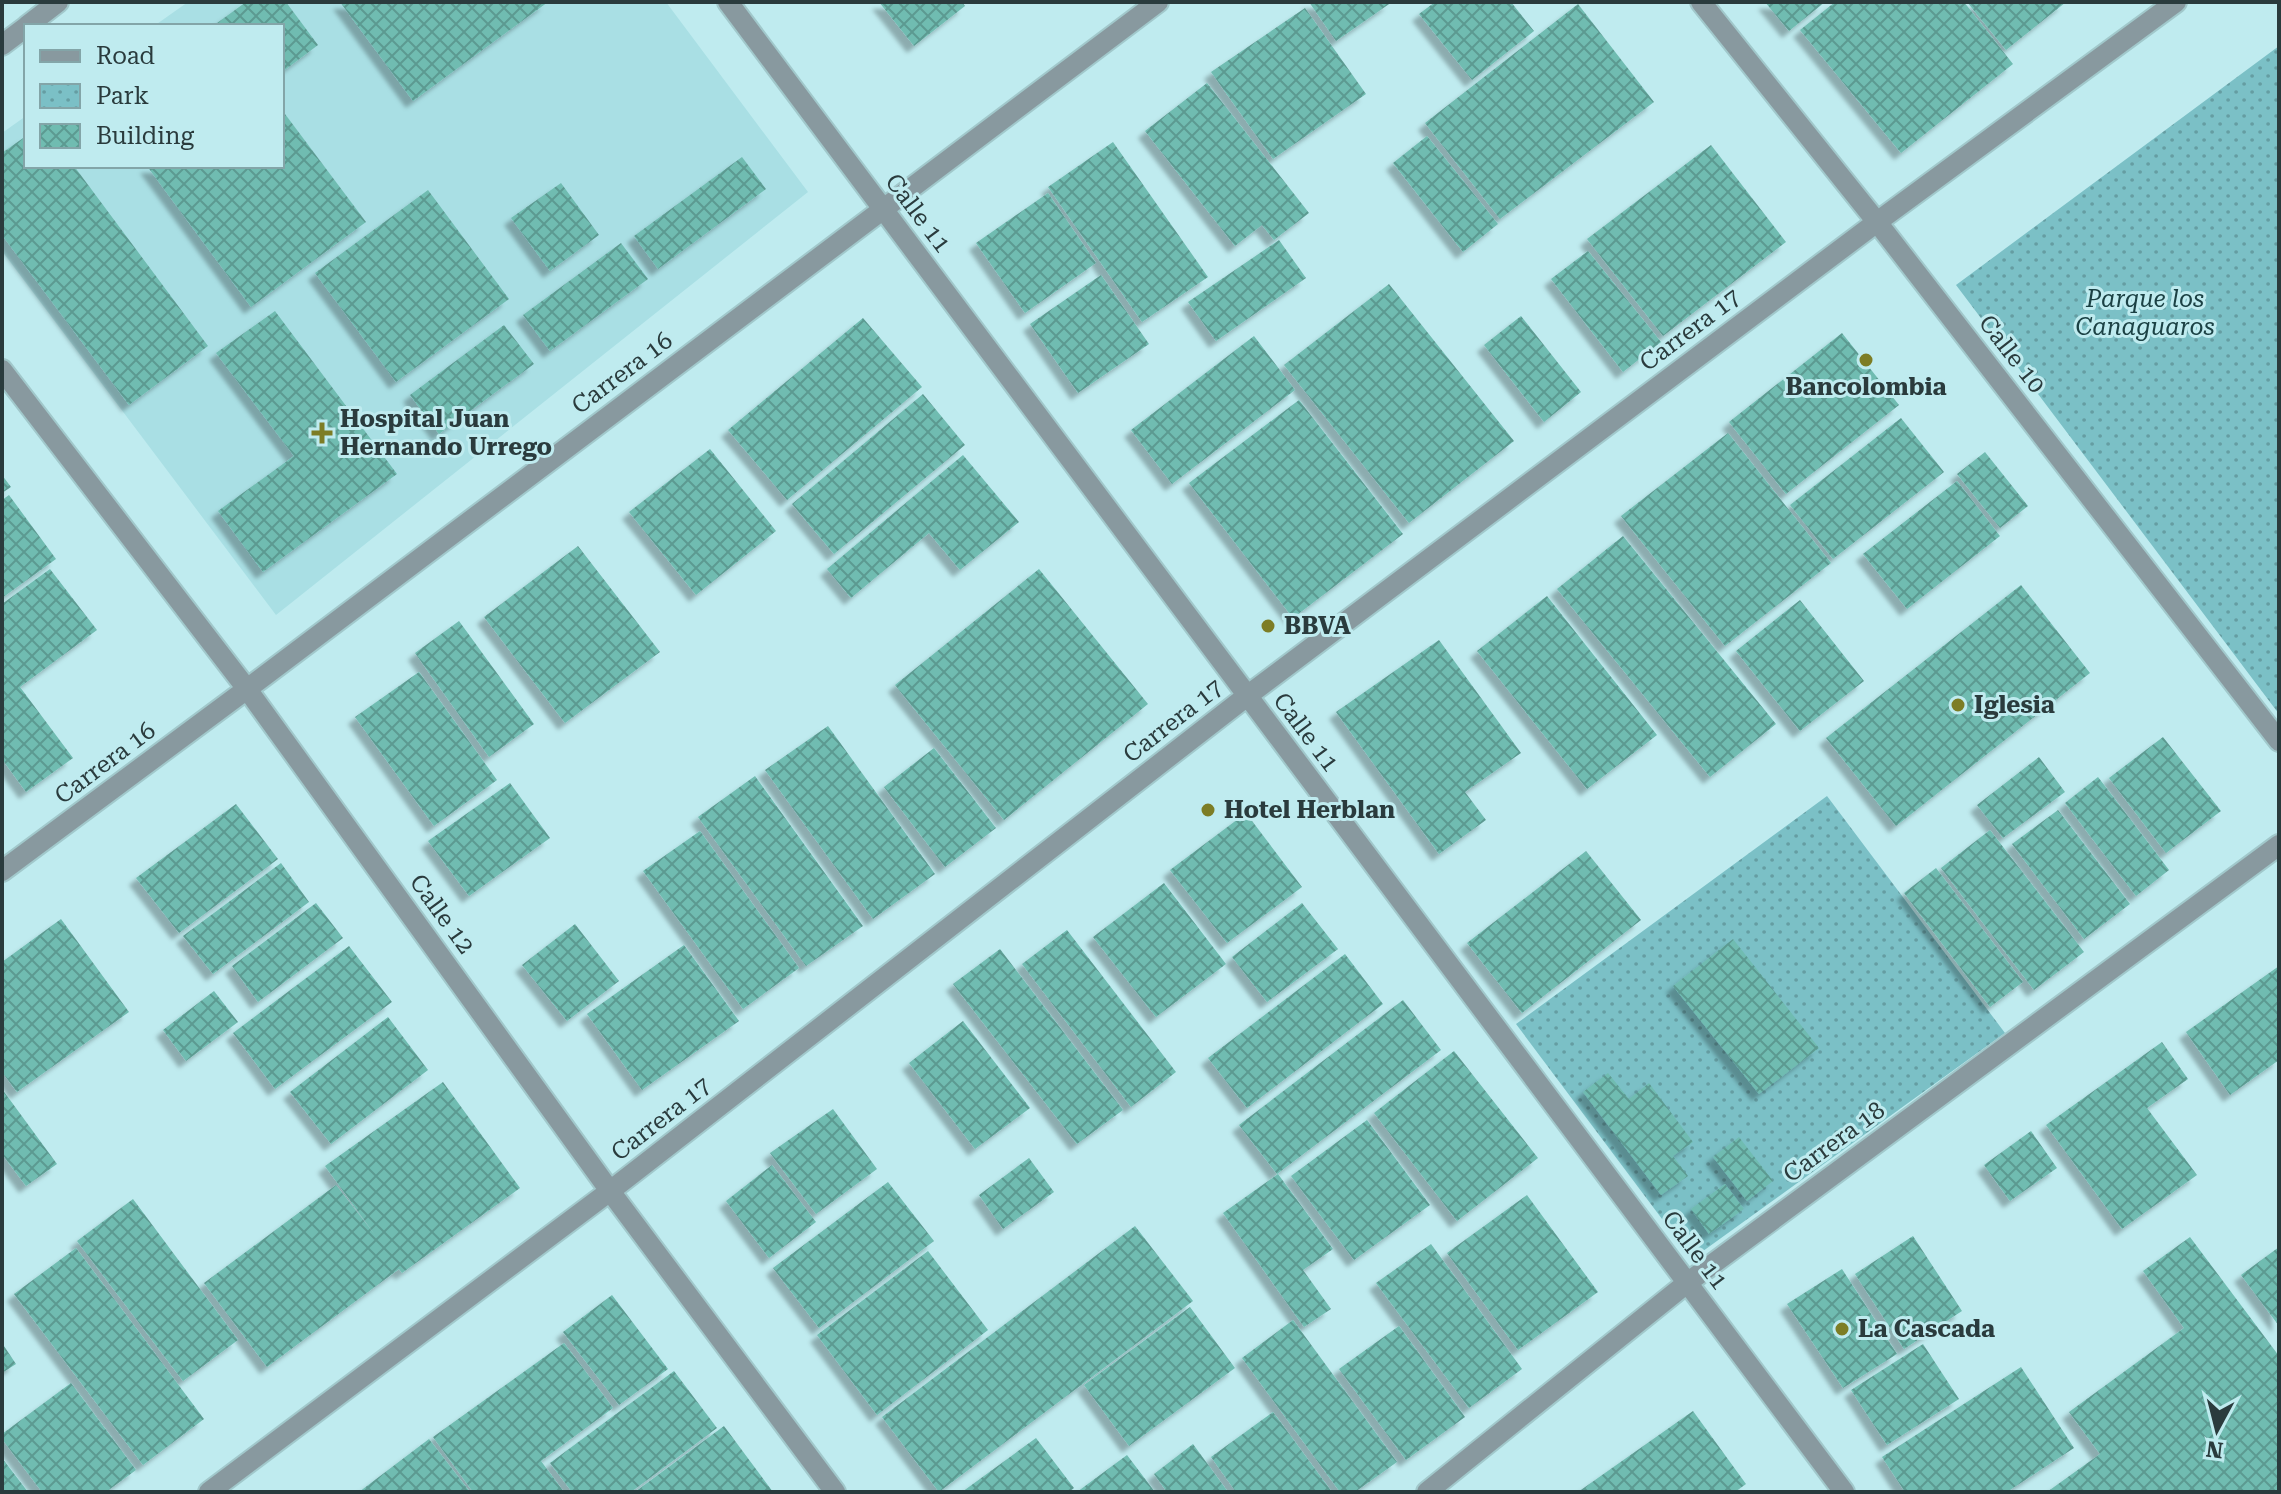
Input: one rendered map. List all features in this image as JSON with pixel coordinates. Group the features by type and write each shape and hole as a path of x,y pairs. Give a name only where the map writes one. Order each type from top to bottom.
{"street":[{"path":"30,24 58,2"},
{"name":"Calle 11","path":"728,2 1844,1492"},
{"name":"Carrera 16","path":"2,871 1158,2"},
{"name":"Calle 10","path":"1701,2 1877,222 2279,741"},
{"name":"Carrera 17","path":"209,1492 610,1191 1247,696 1877,222 2176,2"},
{"path":"2,45 24,28"},
{"name":"Calle 12","path":"2,370 247,689 610,1191 835,1492"},
{"name":"Carrera 18","path":"1427,1492 1687,1283 2279,845"}],"shaded area":[{"name":"Hospital Juan Hernando Urrego","path":"188,2 666,2 808,192 276,615 2,251 2,133 24,117 24,168 284,168 284,24 157,24"}],"green space":[{"name":"Parque los Canaguaros","path":"2279,46 2279,714 1956,285"},
{"path":"1827,796 2005,1033 1692,1259 1516,1024"}],"building":[{"path":"246,2 286,2 318,45 284,70 284,24 216,24"},
{"path":"340,2 548,2 413,101"},
{"path":"879,2 962,2 965,6 914,46"},
{"path":"1309,2 1392,2 1336,41"},
{"path":"1435,2 1511,2 1534,31 1472,80 1419,14"},
{"path":"1765,2 1825,2 1789,31"},
{"path":"1835,2 1964,2 2013,64 1901,153 1800,30"},
{"path":"1967,2 2066,2 2006,50"},
{"path":"1578,4 1654,102 1500,219 1425,123"},
{"path":"1305,8 1366,94 1273,159 1211,72"},
{"path":"1207,83 1309,213 1274,240 1262,225 1235,246 1145,131"},
{"path":"284,113 366,222 251,307 148,168 284,168"},
{"path":"1427,136 1498,224 1463,252 1393,163"},
{"path":"24,137 24,168 75,168 208,346 129,405 2,235 2,153"},
{"path":"1113,142 1208,277 1142,322 1048,187"},
{"path":"1711,145 1786,242 1663,336 1587,239"},
{"path":"742,157 766,189 658,269 634,236"},
{"path":"561,183 599,235 550,271 511,218"},
{"path":"428,190 509,299 396,382 315,273"},
{"path":"1048,193 1096,263 1025,313 976,243"},
{"path":"1279,240 1306,278 1216,341 1188,302"},
{"path":"621,243 648,279 550,351 523,315"},
{"path":"1588,251 1661,342 1623,372 1551,279"},
{"path":"1101,275 1149,344 1078,393 1030,324"},
{"path":"1389,284 1514,441 1409,523 1284,365"},
{"path":"275,311 397,474 263,572 218,511 294,456 216,353"},
{"path":"1521,316 1581,392 1544,422 1484,345"},
{"path":"863,318 922,387 787,500 728,430"},
{"path":"504,325 534,364 439,434 410,395"},
{"path":"1842,333 1899,405 1786,494 1729,422"},
{"path":"1254,336 1295,390 1172,484 1131,430"},
{"path":"923,394 965,445 834,554 792,504"},
{"path":"1299,400 1403,534 1293,618 1189,483"},
{"path":"1901,418 1944,472 1833,559 1790,505"},
{"path":"1728,433 1831,563 1725,646 1621,516"},
{"path":"710,449 776,531 696,595 629,512"},
{"path":"1985,452 2028,506 2000,528 1957,474"},
{"path":"963,455 1019,522 960,570 929,533 851,598 827,569"},
{"path":"2,475 11,487 2,493"},
{"path":"1957,481 2000,536 1907,609 1863,554"},
{"path":"9,495 56,559 2,598 2,500"},
{"path":"1623,536 1776,724 1710,777 1557,589"},
{"path":"578,546 660,652 565,723 484,617"},
{"path":"50,569 97,630 20,687 73,758 26,792 2,759 2,604"},
{"path":"1039,569 1148,704 1004,820 895,685"},
{"name":"Iglesia","path":"2021,585 2090,673 1896,826 1826,738"},
{"path":"1547,596 1657,735 1587,789 1477,651"},
{"path":"1800,600 1864,681 1800,731 1736,651"},
{"path":"459,621 534,724 489,757 415,653"},
{"path":"1439,640 1521,753 1465,792 1486,820 1439,854 1336,712"},
{"path":"419,672 497,780 434,826 355,717"},
{"path":"828,726 935,874 873,919 765,770"},
{"path":"2163,737 2221,811 2166,853 2109,778"},
{"path":"934,748 996,828 945,867 884,787"},
{"path":"2039,757 2065,792 2003,838 1977,805"},
{"path":"755,776 863,926 806,966 698,817"},
{"path":"2098,777 2169,870 2136,896 2065,803"},
{"path":"510,783 550,838 469,896 428,841"},
{"path":"236,804 278,859 179,933 136,878"},
{"path":"2058,810 2130,904 2084,939 2012,844"},
{"path":"1246,813 1302,887 1227,943 1170,870"},
{"path":"1990,830 2084,952 2034,990 1941,868"},
{"path":"700,831 799,968 743,1009 643,871"},
{"path":"1586,851 1641,920 1522,1013 1467,943"},
{"path":"281,863 309,902 213,974 183,936"},
{"path":"1936,868 2023,982 1990,1007 1904,893"},
{"path":"1164,883 1226,964 1156,1017 1093,937"},
{"path":"316,903 343,938 258,1002 232,966"},
{"path":"1302,903 1338,949 1267,1002 1232,957"},
{"path":"61,919 129,1012 17,1092 2,1072 2,962"},
{"path":"575,924 619,981 567,1021 522,965"},
{"path":"1067,930 1176,1072 1131,1107 1022,964"},
{"path":"1733,939 1819,1048 1759,1094 1673,986"},
{"path":"684,945 739,1021 642,1090 587,1014"},
{"path":"349,946 392,1002 275,1089 233,1033"},
{"path":"1000,949 1123,1110 1077,1144 953,984"},
{"path":"1345,954 1383,1004 1247,1108 1208,1058"},
{"path":"2279,966 2279,1060 2230,1095 2186,1032"},
{"path":"214,991 238,1022 186,1061 163,1030"},
{"path":"1403,1000 1441,1050 1277,1174 1239,1125"},
{"path":"388,1017 428,1070 331,1144 290,1092"},
{"path":"963,1021 1030,1108 975,1149 909,1063"},
{"path":"2162,1042 2188,1079 2147,1108 2197,1175 2122,1229 2046,1125"},
{"path":"1454,1051 1538,1158 1457,1221 1374,1113"},
{"path":"1608,1073 1629,1099 1649,1083 1693,1142 1673,1156 1688,1176 1661,1195 1583,1092"},
{"path":"443,1082 520,1188 402,1273 399,1269 267,1367 204,1283 336,1185 375,1235 325,1166"},
{"path":"2,1089 57,1164 26,1186 2,1154"},
{"path":"833,1109 877,1169 816,1214 770,1153"},
{"path":"1367,1120 1430,1205 1354,1260 1291,1176"},
{"path":"2031,1131 2057,1168 2010,1201 1984,1165"},
{"path":"1739,1137 1773,1181 1747,1201 1713,1157"},
{"path":"1029,1158 1054,1192 1003,1229 979,1195"},
{"path":"772,1165 816,1222 769,1258 726,1201"},
{"path":"1278,1174 1333,1249 1303,1270 1331,1309 1304,1327 1223,1213"},
{"path":"888,1182 934,1241 819,1328 773,1268"},
{"path":"1725,1184 1744,1209 1709,1234 1691,1209"},
{"path":"1527,1195 1598,1292 1518,1350 1447,1253"},
{"path":"133,1199 238,1340 183,1381 77,1241"},
{"path":"1135,1226 1193,1301 939,1492 882,1417"},
{"path":"1913,1236 1962,1311 1904,1349 1855,1274"},
{"path":"2190,1237 2279,1356 2279,1492 2047,1492 2100,1454 2069,1412 2184,1328 2143,1271"},
{"path":"1431,1244 1522,1369 1469,1408 1376,1283"},
{"path":"2279,1247 2279,1326 2241,1275"},
{"path":"76,1248 204,1419 143,1465 14,1294"},
{"path":"928,1251 988,1330 877,1415 817,1335"},
{"name":"La Cascada","path":"1842,1269 1897,1354 1843,1388 1787,1304"},
{"path":"612,1295 668,1369 619,1405 563,1332"},
{"path":"1190,1307 1235,1368 1129,1446 1084,1385"},
{"path":"1293,1320 1397,1462 1355,1492 1340,1492 1242,1358"},
{"path":"1399,1326 1465,1417 1406,1460 1339,1369"},
{"path":"2,1343 16,1364 2,1373"},
{"path":"564,1343 613,1408 541,1461 564,1492 473,1492 433,1437"},
{"path":"1923,1344 1959,1399 1887,1445 1851,1390"},
{"path":"2021,1367 2074,1448 2007,1492 1905,1492 1882,1457"},
{"path":"674,1371 717,1428 631,1492 572,1492 550,1463"},
{"path":"71,1383 136,1470 106,1492 42,1492 2,1439 2,1434"},
{"path":"1693,1411 1746,1484 1735,1492 1578,1492"},
{"path":"1273,1412 1332,1492 1236,1492 1211,1457"},
{"path":"724,1426 773,1492 635,1492"},
{"path":"1036,1438 1074,1488 1069,1492 962,1492"},
{"path":"429,1439 470,1492 359,1492"},
{"path":"1193,1444 1228,1492 1167,1492 1154,1474"},
{"path":"1127,1455 1155,1492 1077,1492"},
{"path":"2,1458 28,1492 2,1492"}],"place":[{"name":"Bancolombia","path":"1866,360"},
{"name":"Hospital Juan Hernando Urrego","path":"322,433"},
{"name":"BBVA","path":"1268,626"},
{"name":"Iglesia","path":"1958,705"},
{"name":"Hotel Herblan","path":"1208,810"},
{"name":"La Cascada","path":"1842,1329"}]}
